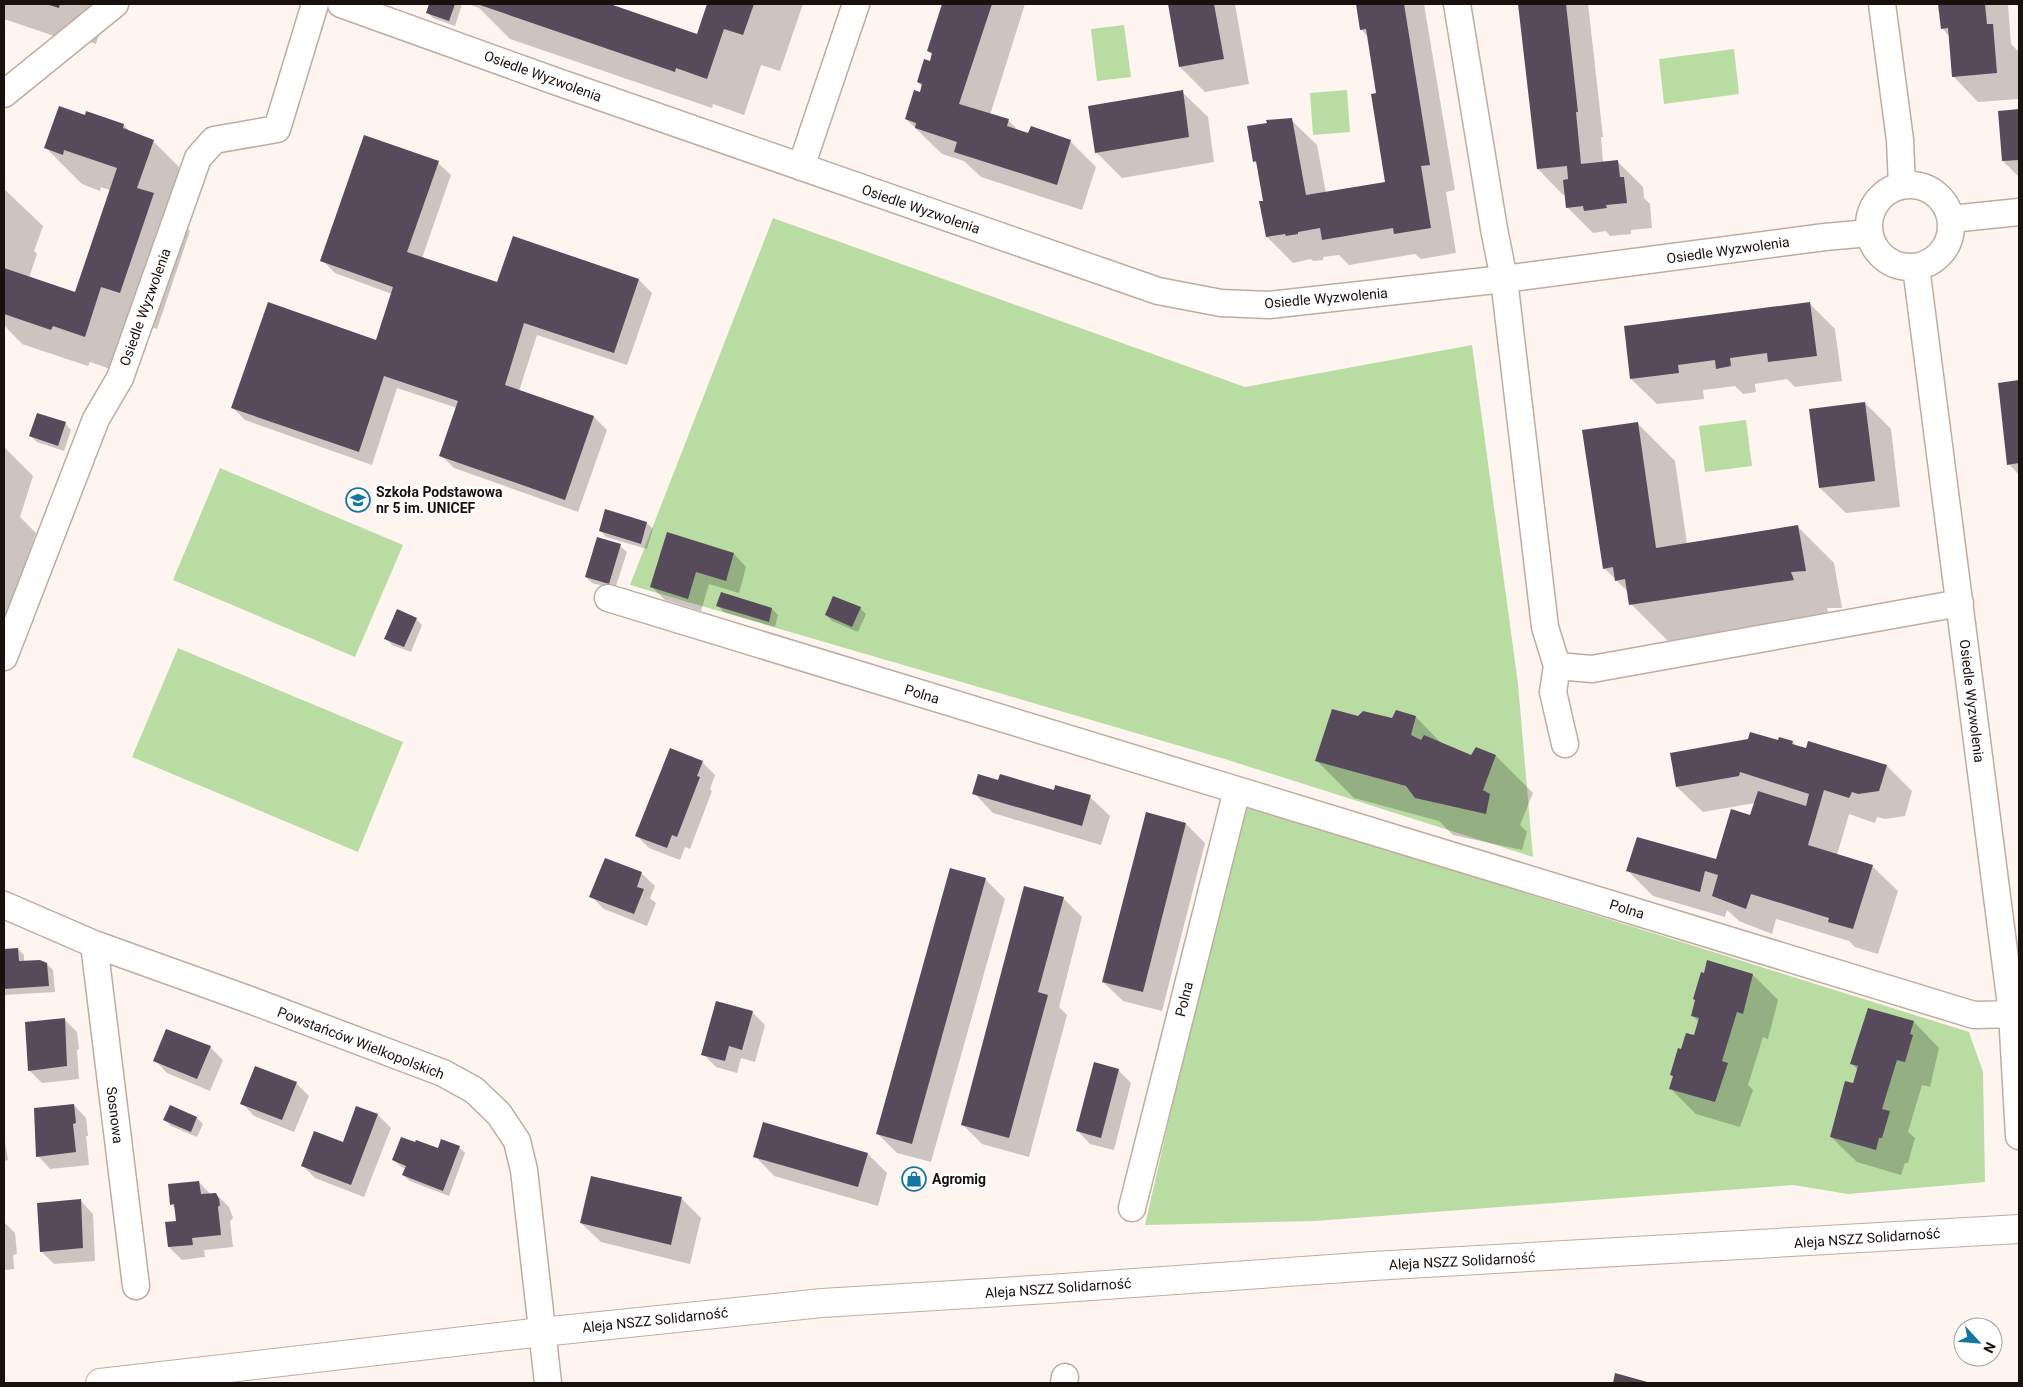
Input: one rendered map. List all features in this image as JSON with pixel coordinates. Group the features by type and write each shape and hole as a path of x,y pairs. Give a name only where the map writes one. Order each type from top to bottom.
{"street":[{"path":"4,94 115,4"},
{"name":"Osiedle Wyzwolenia","path":"4,657 96,419 120,378 198,158 214,140 277,129 315,4"},
{"name":"Osiedle Wyzwolenia","path":"341,4 564,85 1158,291 1221,302 1269,305 1504,280 1825,237 1869,233"},
{"path":"801,167 856,4"},
{"path":"1457,4 1504,280 1545,627 1557,666 1553,692 1565,744"},
{"path":"1882,4 1900,140 1902,186"},
{"path":"1902,186 1918,186 1933,192 1944,204 1951,219 1950,236 1943,250 1932,262 1916,267 1900,266 1885,260 1875,248 1869,233 1870,217 1876,203 1887,192 1902,186"},
{"path":"1951,219 2019,212"},
{"name":"Osiedle Wyzwolenia","path":"1916,267 2016,1014 2019,1136"},
{"name":"Polna","path":"608,598 1974,1015 2016,1014"},
{"path":"1557,666 1592,669 1960,603"},
{"name":"Polna","path":"1132,1208 1237,790"},
{"name":"Powstańców Wielkopolskich","path":"4,905 94,944 241,997 443,1074 474,1090 499,1114 518,1141 527,1188 548,1383"},
{"name":"Sosnowa","path":"94,944 136,1286"},
{"name":"Aleja NSZZ Solidarność","path":"100,1383 542,1332 822,1303 1382,1265 2019,1229"}],"green space":[{"path":"1124,25 1131,77 1097,81 1091,29"},
{"path":"1734,49 1739,94 1664,104 1659,59"},
{"path":"1347,90 1350,132 1313,135 1310,93"},
{"path":"773,218 1245,387 1472,345 1518,684 1533,857 1228,760 630,585"},
{"path":"1746,420 1752,466 1705,472 1699,426"},
{"path":"220,468 403,545 355,657 173,580"},
{"path":"178,648 403,742 358,852 132,757"},
{"path":"1241,804 1969,1032 1983,1072 1985,1182 1848,1194 1793,1185 1315,1221 1145,1225"}],"building":[{"path":"46,4 60,4 59,8"},
{"path":"429,4 455,4 449,21 426,13"},
{"path":"477,4 610,4 697,34 707,4 754,4 743,35 724,29 707,79 676,68 675,72"},
{"path":"942,4 992,4 959,104 1009,119 1007,126 1028,133 1031,126 1071,140 1057,185 954,152 957,142 915,128 916,123 905,119 914,90 920,92 922,84 917,82 924,59 930,61 932,53 927,51"},
{"path":"1168,4 1214,4 1224,59 1179,67"},
{"path":"1356,4 1404,4 1430,165 1421,166 1431,228 1394,234 1393,228 1322,240 1320,228 1286,236 1285,234 1266,237 1259,201 1263,201 1256,161 1253,162 1247,126 1267,123 1266,120 1292,118 1306,195 1385,182 1371,94 1376,93 1366,29 1360,30"},
{"path":"1518,4 1566,4 1578,112 1576,112 1581,164 1618,160 1620,177 1624,177 1627,203 1606,205 1607,208 1584,211 1583,206 1566,208 1563,180 1568,179 1567,166 1537,169"},
{"path":"1938,4 1985,4 1987,24 1993,24 1997,73 1952,77 1948,28 1941,29"},
{"path":"1183,90 1189,137 1095,153 1088,106"},
{"path":"59,106 85,115 86,111 124,124 123,128 154,140 137,188 154,193 120,293 101,287 85,337 53,326 51,330 4,314 4,268 75,292 117,168 64,150 63,155 44,148"},
{"path":"2019,109 2019,160 2002,161 1998,111"},
{"path":"364,135 439,161 407,252 497,282 513,236 639,279 614,353 524,323 505,385 594,416 565,500 439,456 458,401 384,376 359,452 231,408 268,302 376,340 393,287 320,261"},
{"path":"1810,302 1817,356 1768,362 1767,353 1730,358 1731,366 1716,369 1715,360 1678,365 1679,373 1630,379 1624,326"},
{"path":"2019,380 2019,463 2007,465 1998,383"},
{"path":"1865,402 1875,481 1819,488 1809,409"},
{"path":"37,413 66,422 58,446 29,436"},
{"path":"1638,422 1656,548 1798,525 1806,571 1791,572 1794,580 1629,605 1625,579 1615,581 1613,567 1603,569 1582,430"},
{"path":"605,509 647,522 641,544 599,531"},
{"path":"667,532 734,553 726,581 696,572 688,599 650,587"},
{"path":"597,537 621,544 609,584 585,577"},
{"path":"721,592 772,608 769,622 716,606"},
{"path":"833,596 861,607 852,627 825,615"},
{"path":"397,609 417,618 404,647 384,639"},
{"path":"1332,709 1358,716 1363,711 1392,718 1396,710 1416,716 1411,735 1421,740 1424,735 1471,755 1476,747 1496,755 1483,790 1490,794 1486,814 1415,798 1406,786 1315,761"},
{"path":"1750,732 1778,740 1779,737 1793,741 1792,744 1806,748 1808,741 1887,765 1879,791 1858,794 1852,792 1849,798 1824,790 1808,845 1873,865 1853,929 1828,922 1829,918 1751,894 1746,909 1712,896 1718,875 1705,871 1700,892 1626,871 1637,837 1716,859 1731,809 1750,815 1758,791 1806,806 1809,794 1740,772 1739,776 1676,787 1670,753 1748,739"},
{"path":"670,748 703,761 697,776 700,777 677,837 672,835 667,848 635,836"},
{"path":"978,774 998,780 1000,774 1054,790 1055,785 1091,795 1082,826 972,794"},
{"path":"1146,812 1186,823 1143,992 1102,982"},
{"path":"605,858 642,872 637,887 644,889 634,914 589,897"},
{"path":"950,868 986,878 912,1144 876,1134"},
{"path":"1024,886 1064,897 1038,992 1048,995 1009,1138 961,1125"},
{"path":"18,948 19,961 40,960 47,963 49,986 4,989 4,949"},
{"path":"1707,960 1753,974 1743,1014 1737,1012 1722,1061 1728,1063 1715,1102 1669,1089 1673,1076 1670,1075 1678,1048 1681,1049 1686,1033 1694,1035 1699,1018 1691,1016 1695,1000 1693,999 1701,972 1704,973"},
{"path":"716,1001 753,1011 742,1050 729,1046 725,1061 701,1055"},
{"path":"1868,1008 1914,1021 1910,1034 1913,1035 1905,1062 1897,1060 1882,1109 1890,1111 1882,1138 1879,1138 1876,1150 1830,1137 1845,1081 1853,1083 1858,1066 1850,1064"},
{"path":"65,1018 67,1066 28,1071 25,1022"},
{"path":"166,1029 211,1046 197,1079 153,1061"},
{"path":"1094,1062 1119,1069 1101,1138 1076,1131"},
{"path":"255,1066 297,1082 282,1120 240,1104"},
{"path":"74,1104 76,1123 73,1124 76,1152 36,1157 34,1108"},
{"path":"170,1105 197,1117 191,1132 163,1120"},
{"path":"356,1106 378,1114 351,1185 301,1166 314,1131 343,1142"},
{"path":"763,1122 868,1153 858,1187 753,1157"},
{"path":"401,1137 438,1148 441,1139 460,1146 443,1191 402,1175 406,1166 392,1160"},
{"path":"591,1176 682,1197 671,1245 580,1223"},
{"path":"199,1181 201,1194 216,1193 219,1199 221,1235 192,1238 193,1245 168,1247 165,1222 176,1221 174,1204 170,1205 168,1184"},
{"path":"81,1199 83,1248 40,1252 37,1203"},
{"path":"1615,1373 1651,1383 1613,1383"}],"place":[{"name":"Szkoła Podstawowa nr 5 im. UNICEF","path":"358,500"},
{"name":"Agromig","path":"914,1179"}]}
